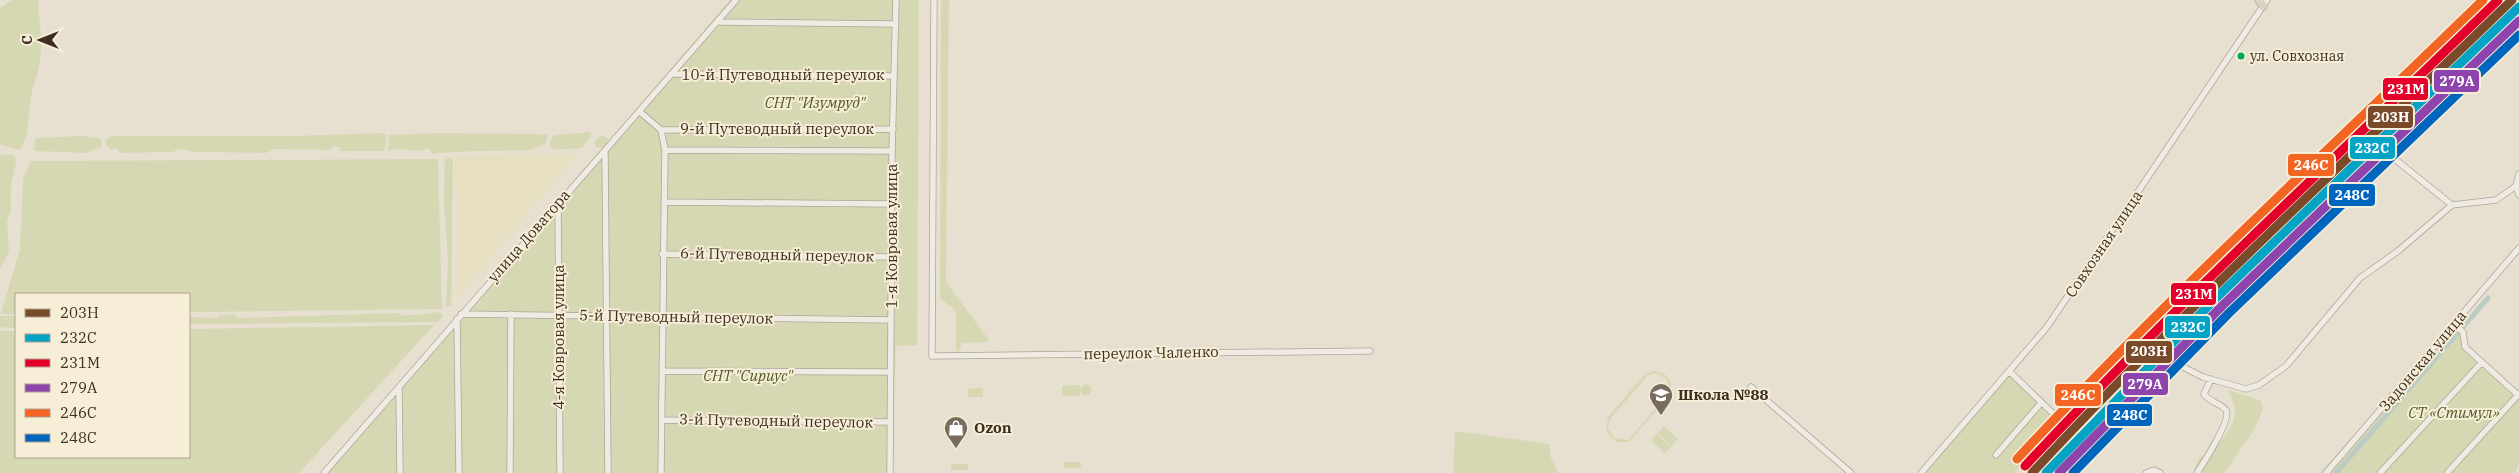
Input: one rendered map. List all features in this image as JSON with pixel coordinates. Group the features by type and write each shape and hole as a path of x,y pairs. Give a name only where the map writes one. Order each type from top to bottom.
{"street":[{"name":"улица Доватора","path":"324,473 558,202 605,153 720,22 736,0"},
{"name":"1-я Ковровая улица","path":"890,473 892,151 896,0"},
{"name":"переулок Чаленко","path":"934,0 932,356 1370,351"},
{"name":"Совхозная улица","path":"1921,473 2047,327 2084,275 2262,2"},
{"path":"720,22 896,24"},
{"name":"10-й Путеводный переулок","path":"673,74 894,76"},
{"path":"640,112 661,130 665,150 662,254 661,473"},
{"name":"9-й Путеводный переулок","path":"661,130 893,129"},
{"path":"2052,473 2066,450 2092,421 2163,357 2187,325 2234,286 2375,148 2381,148 2452,205"},
{"path":"665,150 892,151"},
{"path":"605,153 608,473"},
{"path":"2519,174 2516,186 2519,195"},
{"path":"2163,357 2211,379 2246,390 2259,385 2286,366 2360,278 2398,251 2452,205 2496,200 2516,186"},
{"name":"4-я Ковровая улица","path":"558,202 560,473"},
{"path":"664,202 892,204"},
{"name":"Задонская улица","path":"2326,473 2519,248"},
{"name":"6-й Путеводный переулок","path":"662,254 892,257"},
{"path":"510,473 511,314"},
{"name":"5-й Путеводный переулок","path":"459,316 511,314 891,320"},
{"path":"459,316 459,473"},
{"path":"2446,473 2518,394 2465,347 2461,330 2453,324"},
{"path":"2380,473 2482,362"},
{"path":"662,371 891,372"},
{"path":"2010,372 2065,425"},
{"path":"2196,473 2222,433 2227,415 2225,410 2207,399 2204,394 2211,379"},
{"path":"398,387 400,473"},
{"path":"1751,387 1851,473"},
{"path":"1996,455 2041,403"},
{"name":"3-й Путеводный переулок","path":"662,420 890,422"},
{"path":"2146,473 2154,470 2160,473"}],"shaded area":[{"path":"579,153 456,300 455,156"}],"green space":[{"path":"12,0 38,0 41,37 41,52 30,101 27,133 20,150 0,145 0,8"},
{"path":"730,0 919,0 917,345 896,346 892,473 324,473 602,148 596,147 594,142 601,135 608,138 607,143"},
{"path":"941,0 949,0 946,282 989,340 988,342 962,343 958,352 956,350 956,311 940,298"},
{"path":"591,132 591,136 582,148 552,150 549,144 554,135"},
{"path":"383,133 387,137 384,151 340,151 340,147 332,146 331,150 274,149 266,153 193,152 182,149 171,152 119,153 117,148 111,150 105,141 112,136 294,136"},
{"path":"439,133 548,135 545,145 529,150 468,151 432,154 429,148 424,150 399,149 389,151 388,149 389,135"},
{"path":"83,136 101,139 101,148 87,153 36,151 34,149 36,138"},
{"path":"0,154 14,155 16,162 11,186 11,211 7,221 9,251 0,269"},
{"path":"445,158 453,159 451,306 446,307 448,263 444,201"},
{"path":"438,159 442,309 190,312 190,293 15,293 15,314 1,314 20,249 23,179 31,161"},
{"path":"441,312 443,317 437,322 190,324 190,317 217,318 220,315 235,314 238,318 399,313 403,316"},
{"path":"0,316 15,316 15,328 0,327"},
{"name":"СТ «Стимул»","path":"2454,323 2463,329 2464,342 2516,391 2519,390 2519,463 2515,473 2320,473"},
{"path":"434,325 299,473 0,473 0,331 15,331 15,458 190,458 190,329"},
{"path":"1654,371 1666,375 1670,381 1671,394 1629,442 1616,442 1606,432 1608,417 1646,373","holes":["1657,373 1667,379 1669,393 1628,440 1614,438 1608,428 1610,419 1648,375"]},
{"path":"2011,374 2061,420 2014,473 1924,473"},
{"path":"1080,385 1080,396 1062,396 1062,386"},
{"path":"1084,385 1088,385 1091,390 1090,394 1084,395 1081,392 1081,388"},
{"path":"983,388 983,397 968,397 967,389"},
{"path":"2228,390 2260,400 2263,409 2254,430 2224,473 2193,473 2199,458 2212,450 2224,438 2232,423 2235,408"},
{"path":"1664,426 1678,439 1671,446 1658,433"},
{"path":"1455,431 1549,444 1551,458 1558,473 1453,473"},
{"path":"1657,434 1671,447 1664,453 1651,440"},
{"path":"1063,462 1081,462 1081,468 1064,468"},
{"path":"951,464 968,464 968,470 951,470"}],"waterway":[{"path":"2336,473 2488,298"}],"transit line":[{"name":"246С","path":"2017,459 2131,341 2247,226 2483,0"},
{"name":"231М","path":"2025,466 2199,288 2498,0"},
{"name":"203Н","path":"2032,473 2209,292 2512,0"},
{"name":"232C","path":"2046,473 2215,299 2519,7"},
{"name":"279А","path":"2059,473 2222,306 2519,21"},
{"name":"248С","path":"2073,473 2229,313 2519,35"}],"place":[{"name":"ул. Совхозная","path":"2241,56"},
{"name":"Школа №88","path":"1661,416"},
{"name":"Ozon","path":"956,449"}],"park label":[{"name":"СНТ \"Изумруд\"","path":"815,103"},
{"name":"СНТ \"Сириус\"","path":"748,376"}]}
